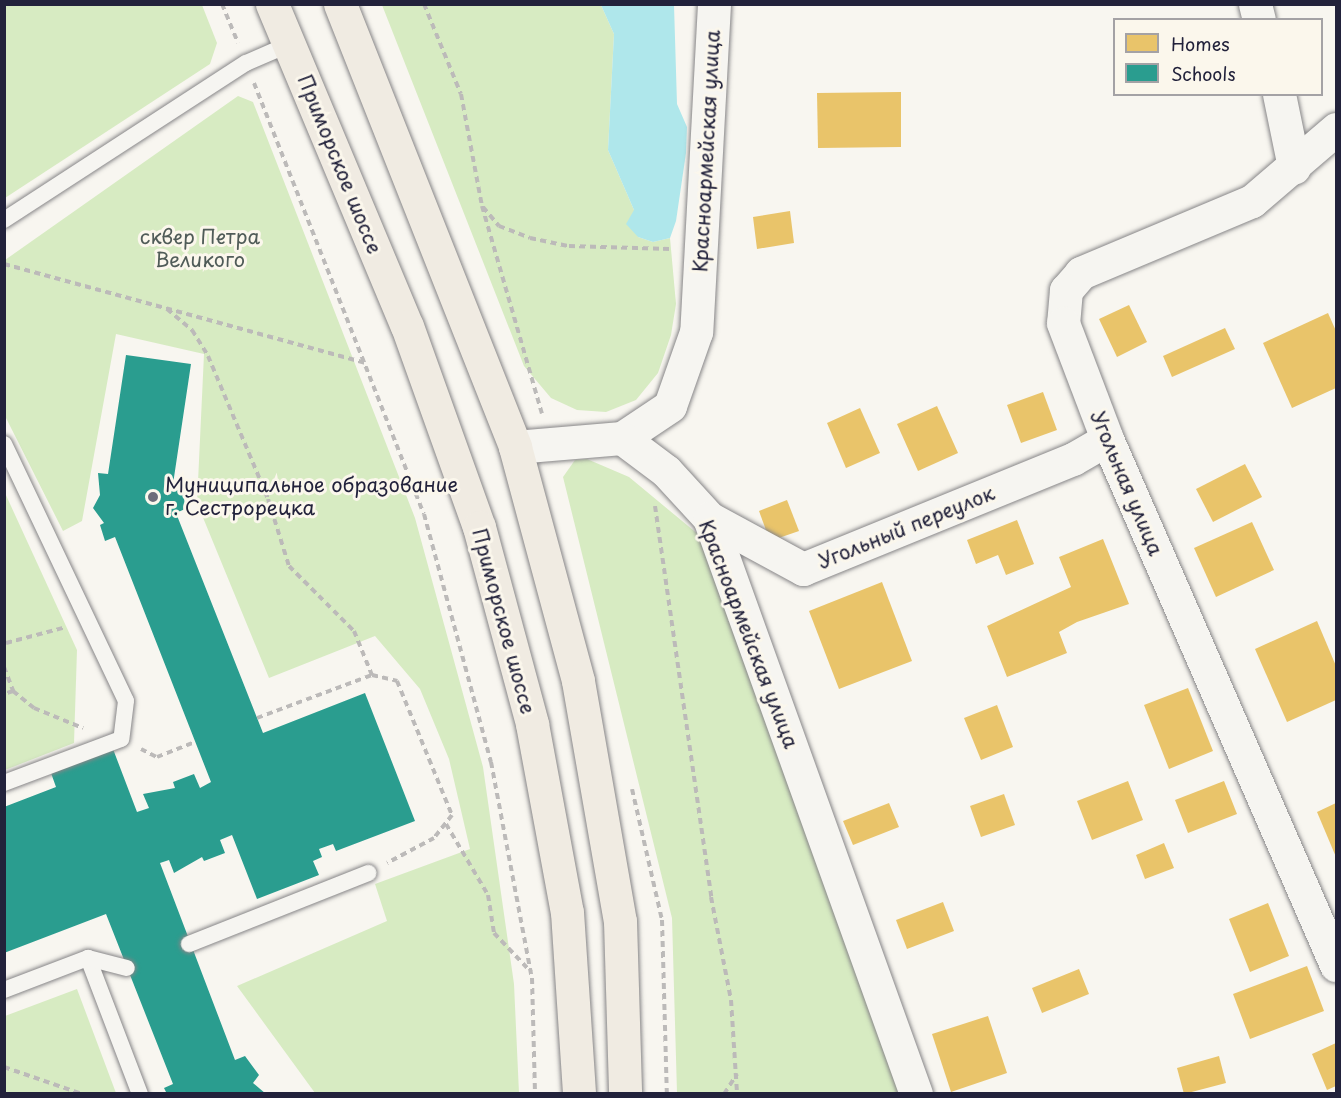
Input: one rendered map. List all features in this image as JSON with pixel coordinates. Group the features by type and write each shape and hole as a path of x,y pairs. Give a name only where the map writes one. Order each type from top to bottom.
{"highway":[{"name":"Приморское шоссе","path":"272,4 407,326 480,527 532,724 567,912 579,1094"},
{"path":"340,4 515,447 603,800 620,921 625,1094"}],"street":[{"name":"Красноармейская улица","path":"714,4 696,332 670,406 622,438 700,508 916,1094"},
{"path":"1279,96 1294,167"},
{"name":"Угольная улица","path":"1336,129 1252,201 1081,273 1066,290 1063,323 1107,439 1336,965"},
{"path":"515,447 622,438"},
{"name":"Угольный переулок","path":"700,508 803,569 1073,459 1107,439"}],"lane":[{"path":"4,220 246,63 290,44"},
{"path":"4,444 126,701 121,739 4,783"},
{"path":"189,944 368,873"},
{"path":"88,958 140,1094"},
{"path":"4,990 88,958 127,968"}],"path":[{"path":"222,4 367,363 424,514 488,751 531,973 535,1094"},
{"path":"424,4 461,94 482,206 500,226 569,246 657,252 676,244"},
{"path":"4,264 367,363"},
{"path":"167,309 192,330 208,356 268,499 289,566 354,631 372,675"},
{"path":"700,508 652,507 725,954 737,1094"},
{"path":"4,637 5,644 69,626"},
{"path":"4,667 13,691 61,720 121,739 157,757 195,742"},
{"path":"257,718 372,675 397,681 452,815 434,838 368,873"},
{"path":"4,694 13,691"},
{"path":"446,824 488,895 494,933 531,973"},
{"path":"4,1066 82,1094"},
{"path":"724,1094 737,1073"}],"green space":[{"path":"5,4 202,5 217,43 210,64 5,198"},
{"path":"382,5 601,5 614,34 608,150 634,210 638,237 653,242 670,238 676,304 671,335 658,373 636,400 606,412 577,410 551,398 524,366"},
{"name":"сквер Петра Великого","path":"238,96 253,102 415,518 483,767 514,984 519,1093 315,1093 237,986 387,921 375,884 470,849 449,759 420,689 375,636 269,678 197,503 204,354 116,334 82,521 63,531 5,416 5,260"},
{"path":"587,459 629,477 699,535 903,1093 677,1093 672,918 563,477 575,460"},
{"path":"5,493 77,650 74,743 5,770"},
{"path":"77,989 116,1093 5,1093 5,1016"}],"water":[{"path":"601,5 674,5 677,104 687,127 686,153 676,221 670,238 653,242 638,237 626,224 634,210 608,150 614,34"}],"building: Homes":[{"path":"901,92 901,147 818,148 817,93"},
{"path":"790,211 794,243 757,249 753,217"},
{"path":"1129,305 1147,342 1117,357 1099,319"},
{"path":"1328,313 1336,331 1336,388 1292,408 1263,343"},
{"path":"1225,328 1235,349 1172,377 1163,356"},
{"path":"1043,392 1057,430 1021,443 1007,405"},
{"path":"937,406 958,453 918,471 897,424"},
{"path":"860,408 880,453 846,468 827,423"},
{"path":"1245,464 1262,497 1213,522 1196,489"},
{"path":"787,500 799,531 770,541 759,511"},
{"path":"1017,520 1034,564 1006,575 998,555 976,564 967,540"},
{"path":"1252,522 1274,570 1216,597 1194,548"},
{"path":"1103,539 1129,604 1077,622 1059,632 1067,653 1007,677 987,626 1071,587 1059,557"},
{"path":"882,582 912,661 839,689 809,611"},
{"path":"1317,621 1336,666 1336,700 1287,722 1255,649"},
{"path":"1188,688 1213,751 1169,769 1144,705"},
{"path":"997,705 1013,747 981,760 964,718"},
{"path":"1128,781 1143,820 1092,840 1077,801"},
{"path":"1224,781 1237,814 1188,833 1175,800"},
{"path":"1004,794 1015,825 981,837 970,806"},
{"path":"889,803 899,827 853,845 843,821"},
{"path":"1336,803 1336,857 1317,812"},
{"path":"1164,843 1174,868 1145,879 1136,855"},
{"path":"943,902 954,931 907,949 896,920"},
{"path":"1268,903 1289,956 1250,972 1229,919"},
{"path":"1307,966 1324,1011 1250,1039 1233,994"},
{"path":"1079,969 1089,994 1042,1013 1032,988"},
{"path":"988,1016 1007,1073 951,1092 932,1034"},
{"path":"1336,1043 1336,1086 1327,1090 1312,1054"},
{"path":"1219,1056 1226,1083 1184,1094 1177,1068"}],"building: Schools":[{"path":"126,355 191,364 173,484 183,485 185,509 176,513 263,733 365,693 415,821 336,851 333,844 319,849 322,857 313,861 319,875 257,899 232,835 220,840 225,853 204,861 202,857 174,873 169,860 160,863 235,1060 245,1056 259,1075 253,1083 266,1094 167,1094 164,1088 173,1084 106,914 4,953 4,807 56,787 51,773 113,749 137,812 149,808 143,794 175,788 173,782 194,774 200,788 211,782 115,537 105,541 100,525 104,523 93,508 100,495 98,473 108,474"}],"place":[{"name":"Муниципальное образование г. Сестрорецка","path":"153,497"}]}
